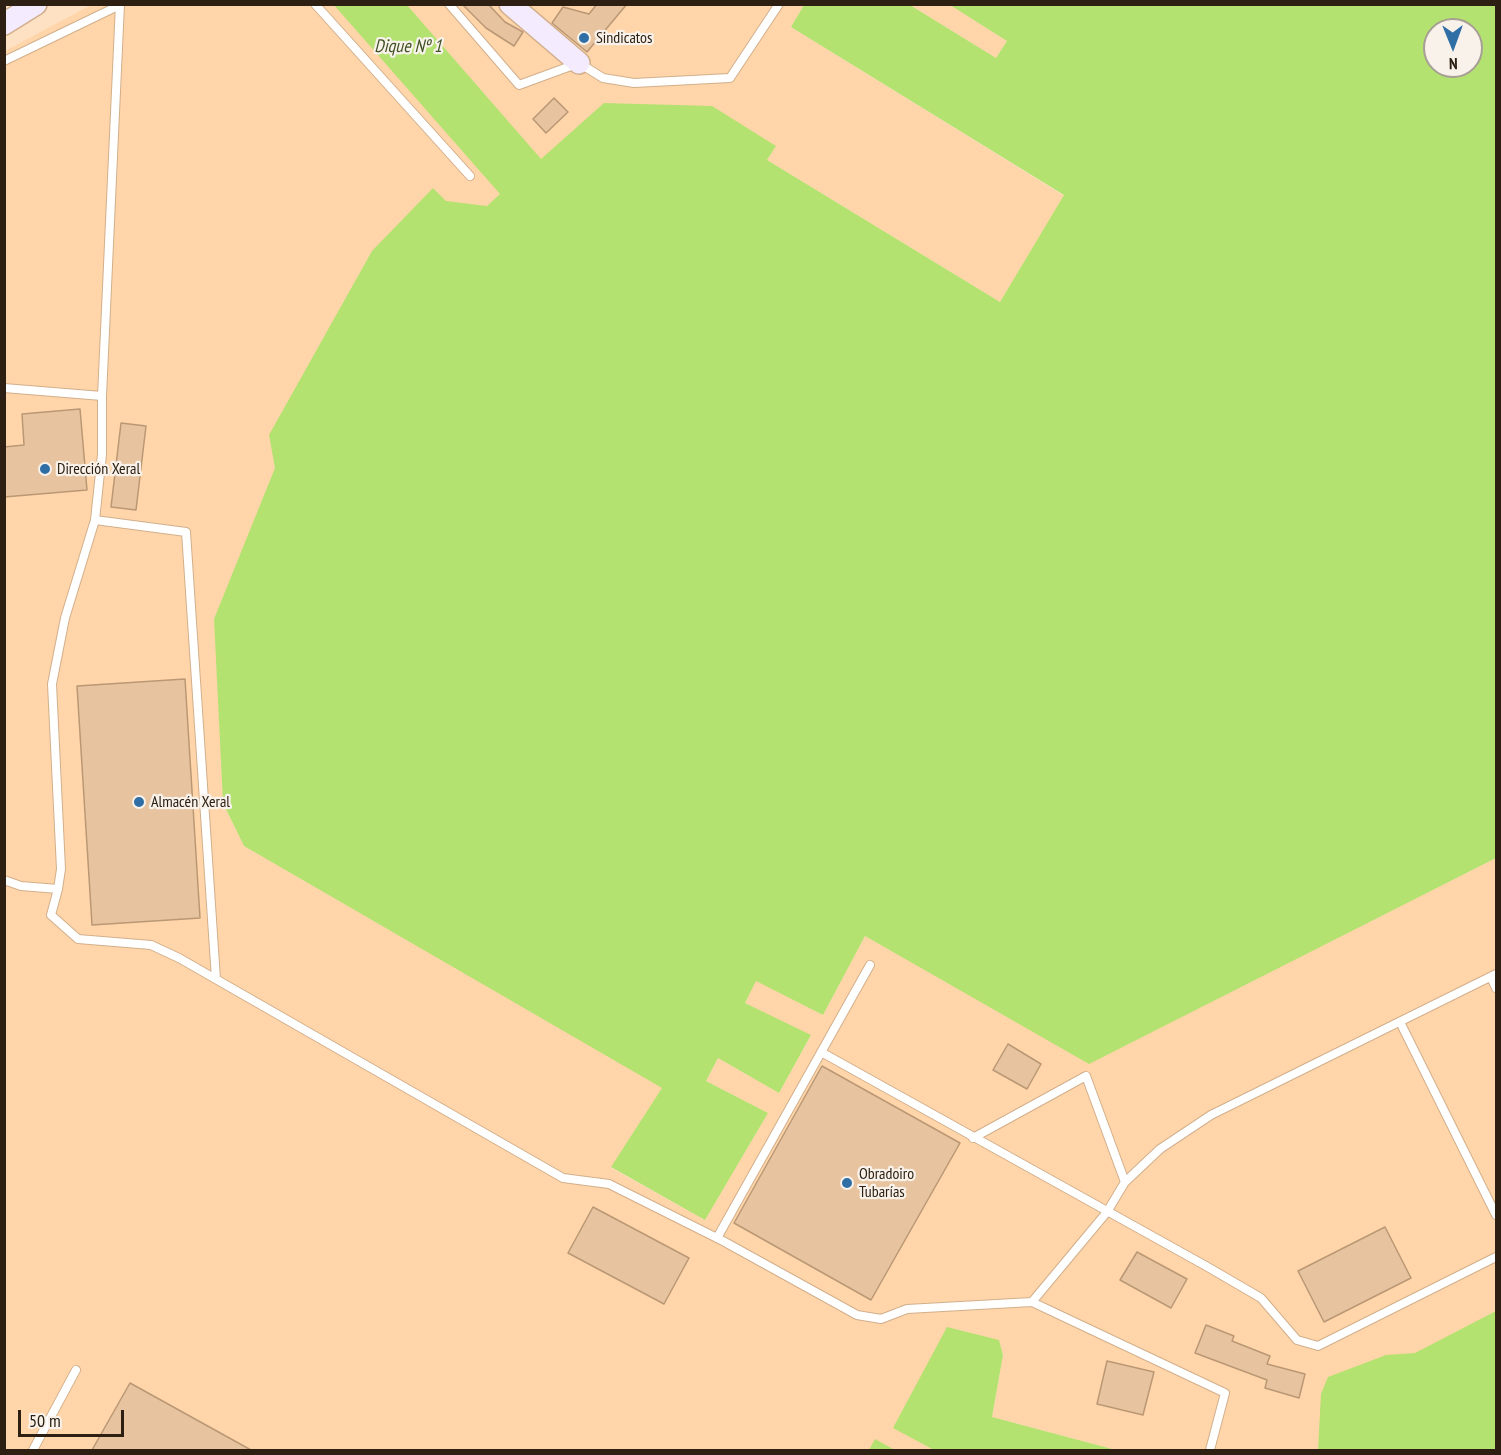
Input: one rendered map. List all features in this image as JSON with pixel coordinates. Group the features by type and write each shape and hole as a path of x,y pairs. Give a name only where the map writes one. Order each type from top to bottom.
{"street":[{"path":"4,24 36,4"},
{"path":"510,4 579,63"}],"lane":[{"path":"315,4 470,176"},
{"path":"449,4 519,85 579,63 603,78 633,83 730,78 779,4"},
{"path":"4,61 120,5 102,396 102,454 96,520 65,618 52,684 61,869 51,915 78,939 151,945 216,979 563,1178 609,1184 717,1238 857,1315 881,1319 907,1310 1032,1302 1225,1393 1210,1450"},
{"path":"4,388 102,396"},
{"path":"96,520 186,532 216,979"},
{"path":"4,880 21,886 58,889"},
{"path":"717,1238 870,965"},
{"path":"1032,1302 1107,1212 1125,1182 1160,1149 1211,1115 1494,976 1497,988"},
{"path":"1400,1022 1497,1215"},
{"path":"821,1052 1261,1298 1298,1340 1318,1346 1497,1257"},
{"path":"973,1138 1086,1076 1125,1182"},
{"path":"33,1450 76,1370"}],"shaded area":[{"path":"91,5 804,5 791,27 1064,196 1000,302 767,160 776,146 275,468 223,803 244,846 663,1088 611,1168 705,1220 768,1113 706,1081 718,1058 779,1093 811,1036 745,1003 756,980 823,1015 865,936 1089,1063 1496,858 1496,1311 1318,1450 1116,1450 992,1417 1003,1355 999,1340 934,1450 5,1450 5,51"},
{"path":"910,5 950,5 1007,41 996,58"}],"water":[{"name":"Dique Nº 1","path":"334,5 407,5 541,159 604,103 712,106 776,146 767,160 1000,302 1064,195 791,27 804,5 910,5 996,58 1007,41 950,5 1496,5 1496,858 1089,1064 865,936 823,1015 756,981 745,1003 811,1035 779,1093 718,1058 706,1081 768,1113 705,1220 611,1167 662,1088 244,846 223,803 214,619 275,468 269,435 372,251 433,188 446,201 487,206 500,194"},
{"path":"1496,1311 1496,1450 1318,1450 1321,1394 1328,1377 1386,1355 1415,1353"},
{"path":"947,1327 999,1340 1003,1355 992,1417 1116,1450 934,1450 893,1428"},
{"path":"875,1439 895,1450 869,1450"}],"building":[{"path":"462,4 488,4 505,22 523,32 514,46 486,28"},
{"name":"Sindicatos","path":"597,4 627,4 587,52 552,23 563,7 589,14"},
{"path":"554,98 568,112 546,133 533,119"},
{"name":"Dirección Xeral","path":"80,409 87,490 4,497 4,447 24,445 22,414"},
{"path":"121,423 146,426 136,510 111,507"},
{"name":"Almacén Xeral","path":"185,679 200,918 92,925 77,686"},
{"path":"1008,1044 1041,1064 1027,1089 993,1070"},
{"name":"Obradoiro Tubarías","path":"822,1066 960,1143 871,1300 734,1223"},
{"path":"593,1207 689,1258 664,1304 568,1253"},
{"path":"1385,1227 1411,1278 1324,1322 1298,1271"},
{"path":"1137,1252 1187,1279 1171,1308 1120,1280"},
{"path":"1206,1325 1234,1336 1232,1341 1270,1356 1267,1364 1305,1374 1299,1398 1265,1388 1267,1380 1195,1353"},
{"path":"1107,1361 1154,1372 1143,1415 1097,1404"},
{"path":"130,1383 251,1450 92,1450"}],"place":[{"name":"Sindicatos","path":"584,38"},
{"name":"Dirección Xeral","path":"45,469"},
{"name":"Almacén Xeral","path":"139,802"},
{"name":"Obradoiro Tubarías","path":"847,1183"}]}
